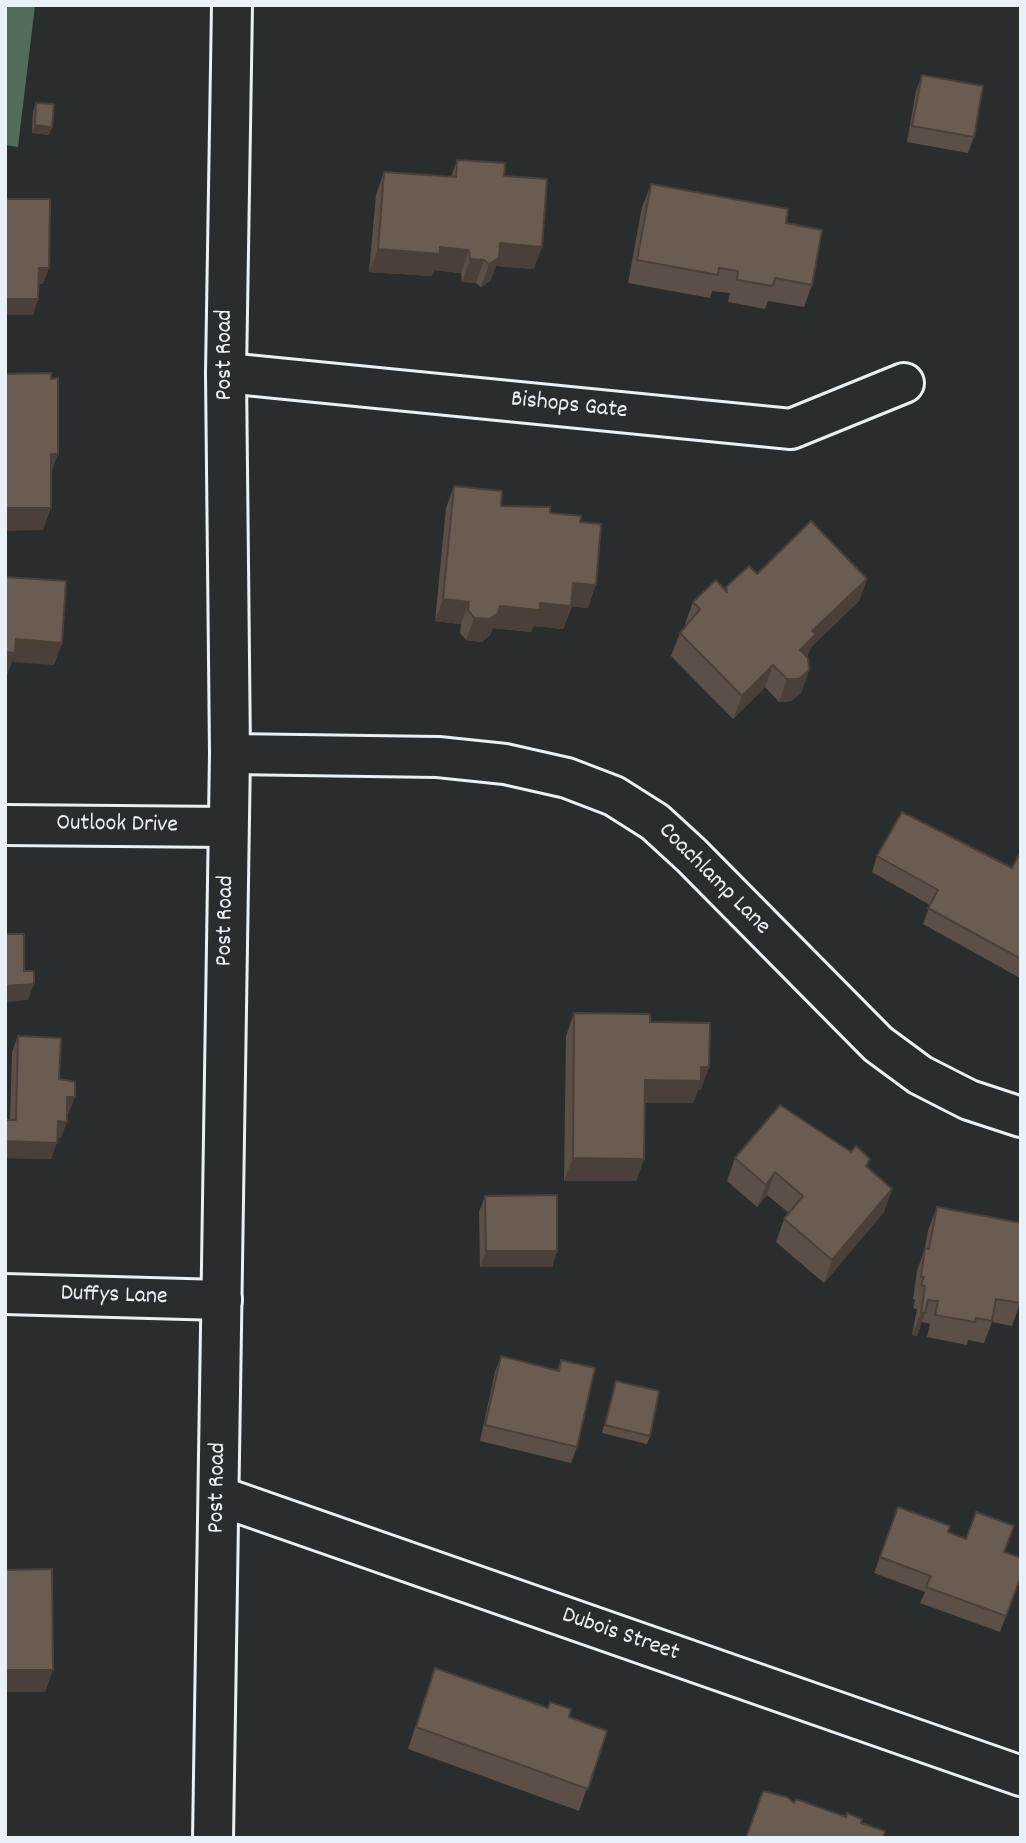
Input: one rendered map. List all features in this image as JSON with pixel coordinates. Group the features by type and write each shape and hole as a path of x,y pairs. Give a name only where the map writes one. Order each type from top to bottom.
{"street":[{"name":"Post Road","path":"213,1838 230,754 226,373 232,5"},
{"name":"Bishops Gate","path":"226,373 791,429 904,383"},
{"name":"Coachlamp Lane","path":"230,754 438,757 505,764 567,778 614,796 655,822 691,855 878,1044 920,1075 969,1100 1021,1117"},
{"name":"Outlook Drive","path":"5,825 228,827"},
{"name":"Duffys Lane","path":"5,1294 222,1300"},
{"name":"Dubois Street","path":"219,1496 1021,1776"}],"green space":[{"path":"5,5 35,5 18,147 5,145"}],"building":[{"path":"922,75 983,86 974,137 912,126"},
{"path":"36,103 54,104 52,127 35,125"},
{"path":"457,160 505,163 504,176 547,179 542,247 500,243 499,258 489,264 484,260 470,259 469,250 440,247 440,254 378,249 384,172 456,177"},
{"path":"651,184 788,209 786,223 822,230 812,285 775,278 773,286 737,280 738,271 719,268 718,275 637,260"},
{"path":"5,199 50,199 49,268 39,268 38,299 5,299"},
{"path":"51,373 51,379 58,378 58,454 51,454 51,508 5,508 5,374"},
{"path":"454,486 502,491 501,506 550,507 550,513 581,516 580,522 601,524 596,585 573,583 571,606 540,603 540,610 500,606 498,613 490,619 474,618 468,610 469,602 443,599"},
{"path":"811,521 867,579 812,631 816,634 800,650 808,658 809,670 799,679 787,679 773,665 742,696 680,633 700,609 693,602 716,580 727,592 726,587 749,566 757,574"},
{"path":"5,577 66,581 62,643 16,639 15,653 5,652"},
{"path":"902,812 1012,868 1021,851 1021,959 928,908 938,890 877,856"},
{"path":"5,934 24,934 24,971 34,971 34,984 5,986"},
{"path":"574,1013 650,1014 650,1022 710,1023 709,1067 701,1067 701,1081 645,1080 644,1159 573,1158"},
{"path":"18,1036 61,1038 59,1079 75,1082 75,1097 67,1097 67,1122 58,1121 57,1143 5,1141 5,1120 16,1120"},
{"path":"780,1105 851,1152 856,1146 870,1159 866,1166 892,1189 832,1260 784,1219 803,1196 775,1172 766,1185 735,1158"},
{"path":"557,1195 557,1251 486,1251 485,1196"},
{"path":"937,1207 1021,1223 1020,1303 996,1299 992,1321 976,1318 975,1322 935,1315 938,1301 928,1300 925,1313 921,1313 925,1286 921,1285 924,1277 921,1277 925,1248 929,1249"},
{"path":"501,1356 559,1371 561,1360 595,1368 577,1447 485,1425"},
{"path":"616,1381 659,1391 650,1436 605,1425"},
{"path":"898,1507 950,1526 948,1532 966,1539 976,1512 1014,1526 1004,1552 1021,1558 1021,1576 1006,1616 926,1587 931,1576 880,1557"},
{"path":"52,1569 53,1670 5,1670 5,1570"},
{"path":"435,1668 548,1708 550,1702 571,1709 569,1717 607,1731 588,1789 416,1727"},
{"path":"763,1791 787,1797 794,1803 796,1799 846,1817 847,1813 862,1819 861,1823 885,1831 883,1838 746,1838"}]}
